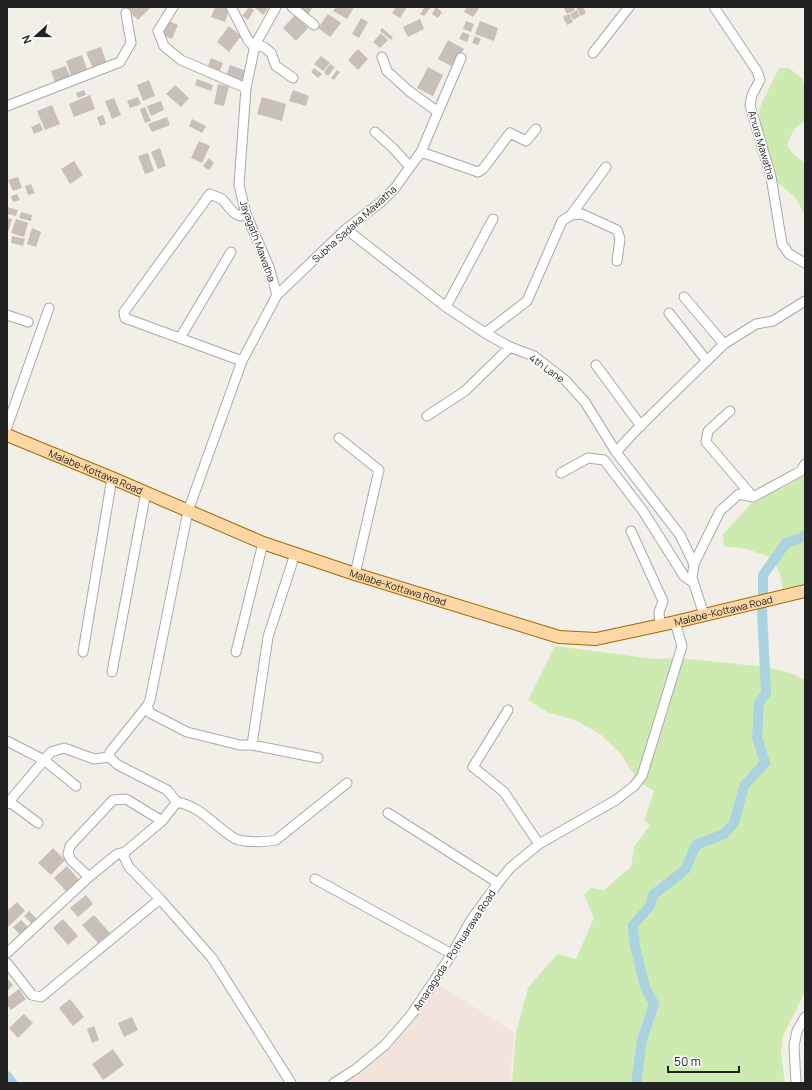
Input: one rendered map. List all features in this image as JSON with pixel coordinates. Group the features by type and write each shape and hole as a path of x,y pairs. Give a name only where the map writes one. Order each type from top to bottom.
{"main road":[{"name":"Malabe-Kottawa Road","path":"7,435 146,492 263,543 356,574 559,637 596,639 660,626 805,591"}],"street":[{"path":"173,7 158,31 164,46 182,60 246,88"},
{"path":"231,7 248,40 255,46 264,47 271,53 276,66 293,78"},
{"name":"Jayagath Mawatha","path":"147,706 150,700 188,511 242,362 277,295 269,267 246,214 239,185 246,88 255,46 276,7"},
{"path":"292,7 314,25"},
{"path":"593,53 629,7"},
{"name":"Anura Mawatha","path":"714,7 757,71 760,80 752,95 750,105 771,177 782,244 789,254 805,263"},
{"path":"7,106 120,62 131,43 126,13"},
{"path":"382,57 387,71 409,91 438,112"},
{"name":"Subha Sadaka Mawatha","path":"277,295 346,229 381,202 395,188 421,152 461,58"},
{"path":"421,152 478,172 483,169 510,133 526,141 536,129"},
{"path":"375,132 393,148 410,167"},
{"path":"485,333 527,301 562,221 570,215 606,167"},
{"path":"242,362 125,318 124,312 210,194 222,199 234,213 240,216 246,214"},
{"path":"570,215 582,214 617,230 620,240 618,261"},
{"path":"446,307 493,218"},
{"name":"4th Lane","path":"346,229 446,307 510,348 534,356 565,380 585,402 616,452 680,535 694,564"},
{"path":"180,338 231,252"},
{"path":"684,297 724,344"},
{"path":"616,452 724,344 756,324 773,321 805,301"},
{"path":"7,427 49,308"},
{"path":"669,313 707,361"},
{"path":"7,315 28,322"},
{"path":"427,416 465,391 510,348"},
{"path":"596,365 641,426"},
{"path":"730,411 708,430 706,442 753,497"},
{"path":"339,438 379,470 356,574"},
{"path":"561,473 588,458 604,460 643,511 684,576 694,583"},
{"path":"704,615 692,578 694,564 720,511 739,494 753,497 801,471 805,464"},
{"path":"83,652 112,478"},
{"path":"112,672 146,492"},
{"path":"631,531 663,600 659,612 660,626"},
{"path":"236,652 263,543"},
{"path":"252,745 268,637 295,554"},
{"name":"Amaragoda - Pothuarawa Road","path":"334,1083 356,1069 384,1045 411,1015 452,954 471,920 510,868 539,844 616,800 634,786 642,776 682,646 675,622"},
{"path":"109,757 110,752 147,706 150,713 187,732 240,745 252,745 318,758"},
{"path":"508,710 474,766 504,792 539,844"},
{"path":"7,741 44,760 76,786"},
{"path":"38,823 8,802 51,752 64,748 94,760 109,757"},
{"path":"109,757 118,765 167,790 177,802 187,804 200,811 235,839 266,842 276,840 347,783"},
{"path":"89,877 71,860 68,854 70,846 113,800 126,799 162,821"},
{"path":"7,953 89,877 117,854 125,852 162,821 177,802"},
{"path":"388,813 498,883"},
{"path":"125,852 124,857 129,867 160,899 212,958 291,1083"},
{"path":"315,880 452,954"},
{"path":"7,963 32,995 40,997 160,899"},
{"path":"796,1083 794,1046 797,1031 805,1017"}],"shaded area":[{"path":"438,983 514,1033 510,1083 337,1083 386,1046"}],"green space":[{"path":"779,68 789,68 802,78 805,88 805,121 794,129 787,145 792,153 805,163 805,215 795,197 778,183 763,140 759,109"},
{"path":"805,466 805,585 783,591 780,574 772,558 747,549 724,546 723,534 752,503 792,483"},
{"path":"555,646 655,659 679,658 767,667 791,673 805,680 805,992 783,1036 781,1053 785,1083 512,1083 516,1033 528,988 557,954 576,959 594,918 584,895 591,888 604,890 631,867 634,847 650,825 644,821 654,791 639,782 620,753 600,734 575,720 549,713 528,700"}],"building":[{"path":"125,7 151,7 138,20"},
{"path":"215,7 230,7 225,22 211,17"},
{"path":"249,7 254,10 248,20 242,16"},
{"path":"254,7 265,7 268,9 263,15"},
{"path":"295,7 311,7 312,8 308,15"},
{"path":"336,7 354,7 347,19 333,11"},
{"path":"396,7 407,7 400,18 392,13"},
{"path":"425,7 431,7 424,16 420,14"},
{"path":"436,7 442,12 438,18 432,14"},
{"path":"467,7 480,7 473,17 464,12"},
{"path":"573,7 575,10 567,14 564,8"},
{"path":"576,7 583,7 586,13 581,16"},
{"path":"577,10 580,16 573,20 570,14"},
{"path":"328,14 341,23 330,37 318,28"},
{"path":"569,14 573,22 567,25 563,17"},
{"path":"295,15 308,28 296,41 283,28"},
{"path":"361,18 368,22 359,38 352,34"},
{"path":"420,19 424,29 408,37 403,27"},
{"path":"167,20 178,25 172,39 160,34"},
{"path":"466,21 474,24 471,32 463,29"},
{"path":"480,21 498,28 494,41 475,34"},
{"path":"229,26 241,36 229,52 217,42"},
{"path":"382,28 393,37 391,40 380,31"},
{"path":"463,32 470,35 467,42 459,39"},
{"path":"381,33 388,40 380,48 373,42"},
{"path":"475,36 481,39 478,45 472,43"},
{"path":"448,40 464,49 453,67 438,59"},
{"path":"101,47 107,64 93,69 86,52"},
{"path":"358,49 368,59 358,70 348,60"},
{"path":"82,55 88,72 72,78 66,61"},
{"path":"321,56 330,63 323,71 314,64"},
{"path":"211,58 223,63 219,73 207,69"},
{"path":"330,64 335,67 328,76 324,72"},
{"path":"230,65 249,72 245,83 226,76"},
{"path":"66,66 71,80 56,85 51,71"},
{"path":"428,67 443,75 433,96 417,88"},
{"path":"314,68 322,74 318,78 311,72"},
{"path":"337,70 340,72 334,80 331,78"},
{"path":"197,79 213,85 211,91 195,85"},
{"path":"149,80 155,96 143,101 137,85"},
{"path":"218,84 229,86 224,106 214,104"},
{"path":"175,85 189,98 181,107 166,94"},
{"path":"84,90 86,95 78,98 76,93"},
{"path":"293,90 309,96 306,106 289,101"},
{"path":"90,95 95,109 74,117 69,104"},
{"path":"138,97 141,104 130,108 127,101"},
{"path":"262,97 286,104 282,121 257,114"},
{"path":"114,98 121,115 112,119 105,101"},
{"path":"161,101 164,110 151,116 147,106"},
{"path":"52,105 60,124 45,130 37,111"},
{"path":"145,107 151,121 145,123 140,109"},
{"path":"103,115 106,124 100,126 97,117"},
{"path":"167,117 170,125 152,132 148,124"},
{"path":"192,119 206,126 202,133 189,126"},
{"path":"40,123 43,130 34,134 31,127"},
{"path":"199,141 210,146 202,163 191,158"},
{"path":"160,148 166,166 158,169 151,152"},
{"path":"148,153 154,171 145,174 138,156"},
{"path":"209,158 214,163 209,170 203,166"},
{"path":"74,161 83,175 70,184 61,169"},
{"path":"18,177 22,188 13,191 8,180"},
{"path":"31,184 35,193 28,195 25,186"},
{"path":"17,194 20,200 13,202 11,196"},
{"path":"7,207 18,210 16,216 7,214"},
{"path":"21,212 32,215 31,221 19,218"},
{"path":"7,218 12,219 7,235"},
{"path":"16,219 28,223 24,237 11,233"},
{"path":"32,228 41,232 36,247 27,244"},
{"path":"12,236 25,239 23,246 11,243"},
{"path":"53,848 65,860 51,875 38,863"},
{"path":"67,866 79,880 67,892 54,878"},
{"path":"86,895 93,904 78,917 70,908"},
{"path":"17,902 25,911 7,928 7,911"},
{"path":"29,911 37,919 32,924 24,916"},
{"path":"94,915 110,933 98,943 82,925"},
{"path":"63,919 78,936 68,945 53,928"},
{"path":"21,920 29,928 21,936 13,927"},
{"path":"7,978 13,985 7,991"},
{"path":"19,989 26,999 11,1010 7,1005 7,998"},
{"path":"70,999 84,1017 73,1026 59,1008"},
{"path":"24,1014 33,1023 18,1038 9,1028"},
{"path":"132,1017 138,1030 124,1037 118,1023"},
{"path":"94,1026 99,1040 92,1043 87,1029"},
{"path":"113,1049 124,1065 103,1080 92,1064"}],"waterway":[{"path":"763,593 763,575 786,543 799,539 805,535"},
{"path":"636,1083 642,1040 654,1004 645,987 635,946 633,925 650,906 653,895 685,870 696,845 724,834 734,823 744,786 765,763 757,737 759,703 766,693 762,610"},
{"path":"7,1076 12,1083"}]}
